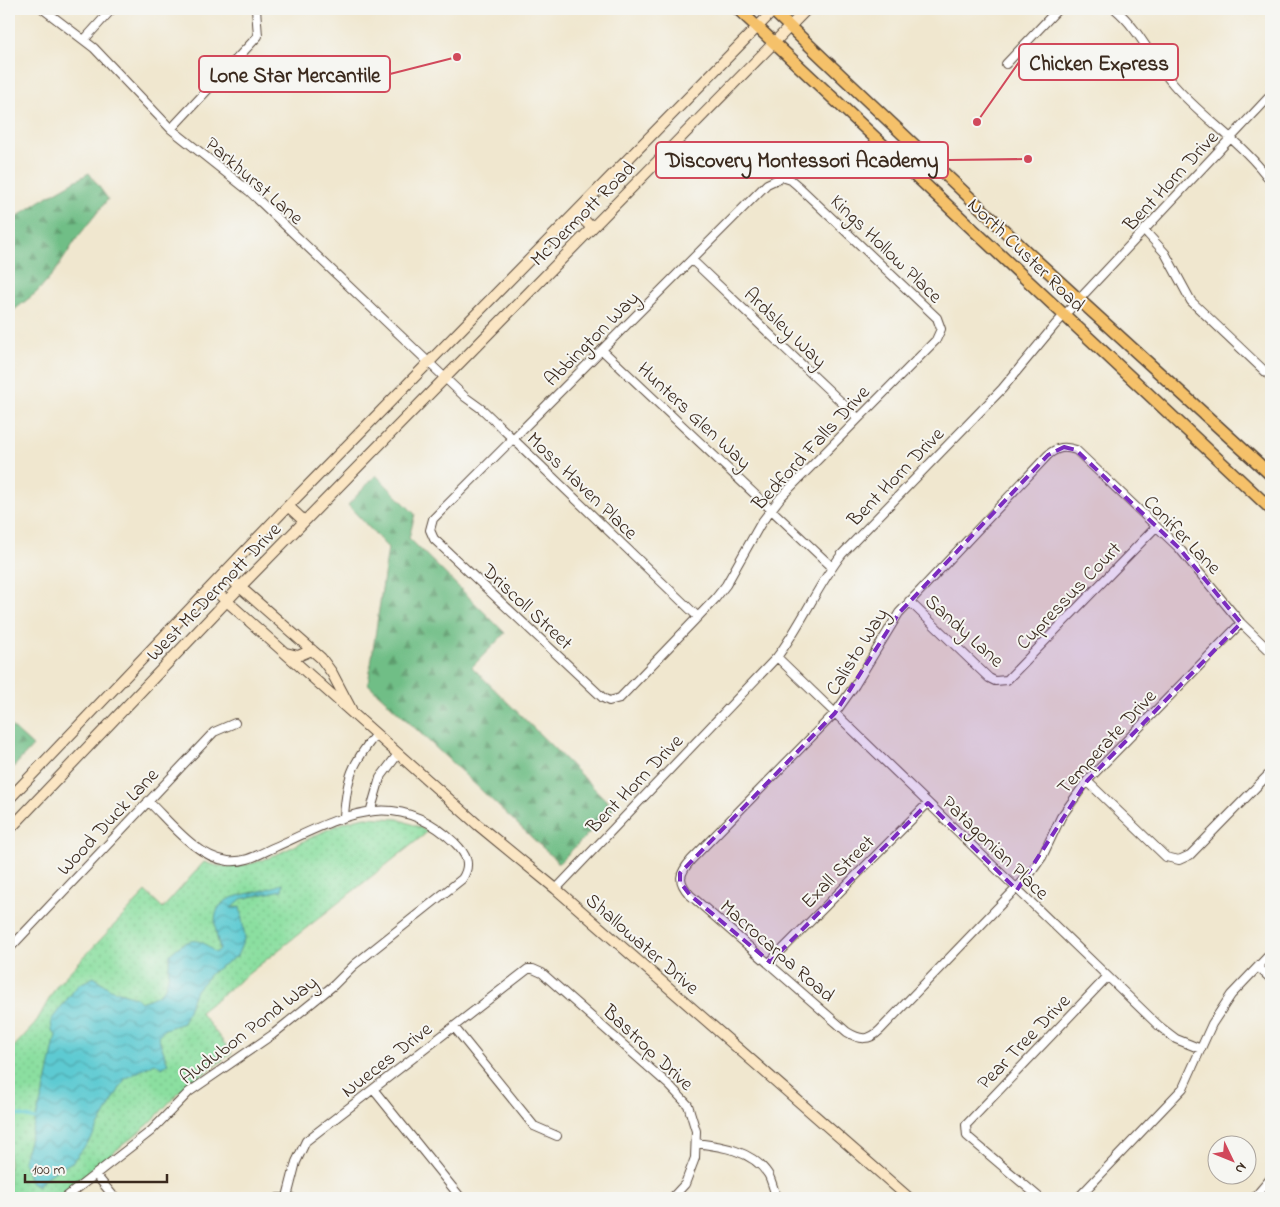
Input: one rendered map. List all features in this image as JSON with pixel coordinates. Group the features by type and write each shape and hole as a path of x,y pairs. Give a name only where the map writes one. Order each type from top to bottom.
{"main road":[{"name":"North Custer Road","path":"738,9 1271,509"},
{"name":"North Custer Road","path":"773,9 962,191 1271,475"},
{"name":"McDermott Road","path":"430,362 773,9"},
{"name":"McDermott Road","path":"445,377 807,9"},
{"path":"949,206 962,191"},
{"path":"576,212 592,227"},
{"name":"West McDermott Drive","path":"9,799 288,506 430,362"},
{"name":"West McDermott Drive","path":"9,830 240,587 445,377"},
{"path":"288,506 304,521"},
{"name":"Shallowater Drive","path":"224,573 312,650 332,673 354,714"},
{"name":"Shallowater Drive","path":"211,587 398,754 556,889 908,1198"},
{"path":"283,652 298,656 312,650"}],"street":[{"name":"Parkhurst Lane","path":"43,9 84,40 171,129 249,191 445,377"},
{"path":"84,40 112,9"},
{"path":"171,129 258,36 256,9"},
{"path":"1006,64 1058,9"},
{"path":"1115,9 1130,22 1173,84 1231,138 1271,182"},
{"name":"Bent Horn Drive","path":"556,889 777,657 789,641 832,567 1002,389 1064,316 1271,95"},
{"name":"Abbington Way","path":"430,530 433,519 766,184 782,177"},
{"name":"Kings Hollow Place","path":"782,177 791,180 798,186 896,278 937,318 941,328"},
{"path":"1144,231 1165,252 1192,301 1271,375"},
{"name":"Ardsley Way","path":"692,260 858,418"},
{"name":"Bedford Falls Drive","path":"609,701 620,698 698,617 726,585 750,540 771,509 936,340 941,328"},
{"name":"Hunters Glen Way","path":"602,350 832,567"},
{"name":"Moss Haven Place","path":"445,377 698,617"},
{"name":"Conifer Lane","path":"1064,447 1076,450 1179,548 1241,623 1271,652"},
{"name":"Calisto Way","path":"680,878 683,870 691,860 835,713 874,655 892,623 909,601 1053,451 1064,447"},
{"name":"Cupressus Court","path":"1001,681 1013,676 1156,527"},
{"name":"Driscoll Street","path":"430,530 434,539 602,698 609,701"},
{"name":"Sandy Lane","path":"909,601 988,678 1001,681"},
{"name":"Temperate Drive","path":"863,1039 875,1036 1017,890 1038,863 1060,817 1087,781 1241,623"},
{"name":"Patagonian Place","path":"777,657 1106,977 1159,1026 1176,1038 1201,1049"},
{"name":"Wood Duck Lane","path":"9,949 214,732 235,723"},
{"path":"344,816 348,779 358,757 376,734"},
{"path":"148,801 200,850 227,861 244,861 344,816 371,810 380,778 398,754"},
{"path":"1087,781 1166,857 1178,860 1190,855 1271,772"},
{"name":"Exall Street","path":"770,962 928,803"},
{"name":"Audubon Pond Way","path":"65,1198 151,1132 196,1087 272,1035 334,985 354,965 462,879 468,864 465,854 439,829 406,813 371,810"},
{"name":"Macrocarpa Road","path":"680,878 683,888 770,962 847,1032 863,1039"},
{"path":"1078,1198 1182,1088 1212,1024 1231,995 1271,953"},
{"path":"1258,967 1271,979"},
{"name":"Nueces Drive","path":"286,1198 296,1162 306,1141 528,969 533,968"},
{"name":"Bastrop Drive","path":"533,968 542,973 670,1086 688,1105 696,1131 695,1158 685,1184 672,1198"},
{"name":"Pear Tree Drive","path":"1040,1198 967,1136 966,1129 970,1119 1106,977"},
{"path":"454,1027 534,1126 557,1136"},
{"path":"373,1090 461,1198"},
{"path":"696,1143 730,1148 752,1159 768,1173 775,1193"},
{"path":"96,1174 115,1198"},
{"path":"1254,1198 1271,1178"}],"highlighted area":[{"path":"1064,447 1076,450 1179,548 1241,623 1087,781 1017,890 928,803 770,962 690,895 680,882 680,873 835,713 899,613 1048,455"}],"green space":[{"path":"89,173 108,199 77,238 57,269 37,292 9,314 9,222 45,198"},
{"path":"376,475 415,514 409,538 505,633 472,667 614,808 559,863 368,684 388,548 348,505"},
{"path":"9,724 33,746 9,772"},
{"path":"366,817 398,819 427,830 424,835 200,1012 232,1053 180,1091 149,1124 60,1195 54,1198 9,1198 9,1052 35,1024 57,985 146,892 163,908 204,862 224,866 245,865 265,859 346,822"}],"water":[{"path":"283,883 282,890 241,899 231,908 240,907 245,937 237,956 212,972 196,990 183,1023 165,1029 158,1036 168,1064 162,1068 155,1063 125,1079 91,1139 72,1162 47,1176 38,1186 30,1181 23,1161 46,1084 56,1035 52,1031 51,1020 78,985 94,977 110,989 135,997 140,1002 150,999 158,995 166,985 170,954 176,949 187,942 198,941 215,953 220,949 215,928 216,914 221,905 241,895 269,889"}],"waterway":[{"path":"9,1113 35,1119"}],"place":[{"name":"Lone Star Mercantile","path":"457,57"},
{"name":"Chicken Express","path":"977,122"},
{"name":"Discovery Montessori Academy","path":"1028,159"}]}
